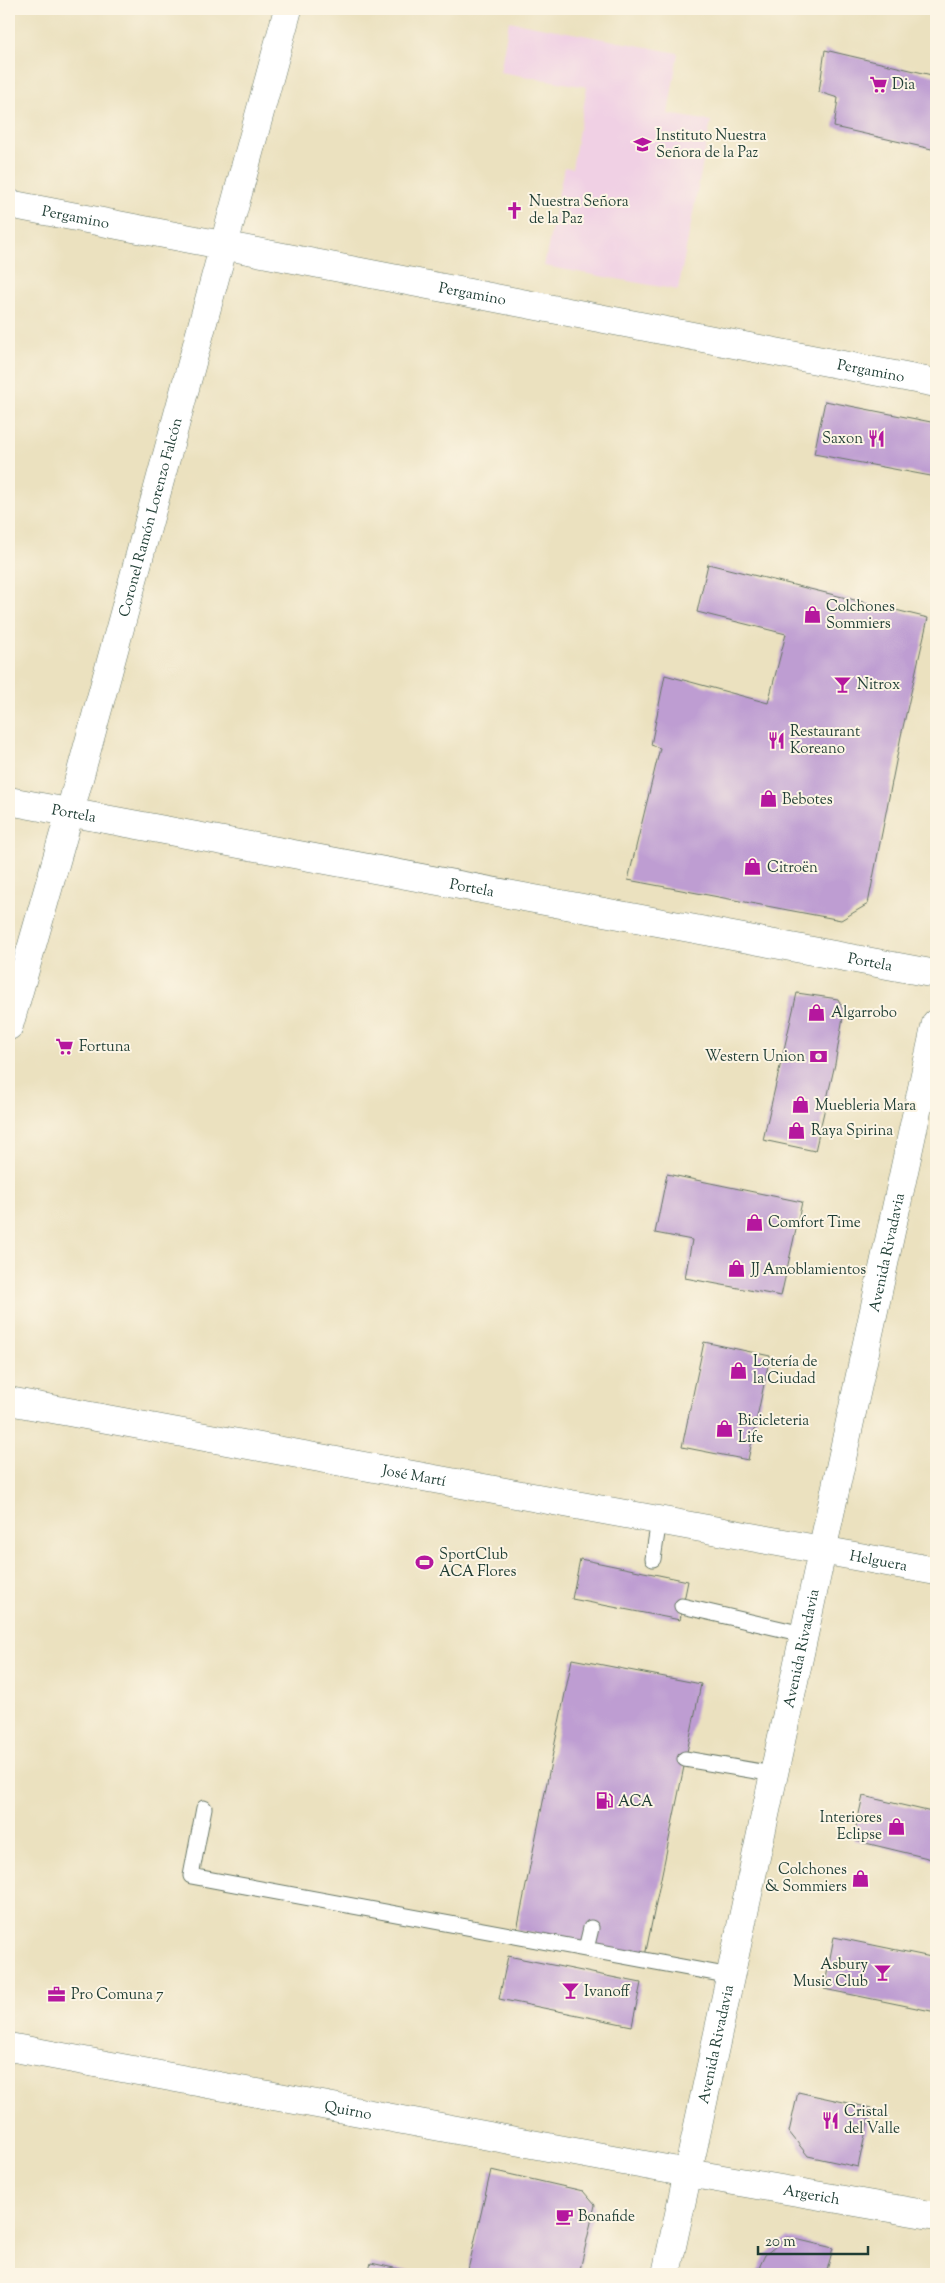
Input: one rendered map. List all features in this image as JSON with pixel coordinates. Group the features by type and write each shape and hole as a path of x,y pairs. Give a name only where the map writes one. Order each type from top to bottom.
{"street":[{"name":"Coronel Ramón Lorenzo Falcón","path":"9,1026 70,812 222,246 288,9"},
{"name":"Pergamino","path":"9,204 936,383"},
{"name":"Portela","path":"9,801 936,974"},
{"name":"Avenida Rivadavia","path":"666,2274 936,1023"},
{"name":"José Martí","path":"9,1400 821,1550"},
{"name":"Helguera","path":"821,1550 936,1571"},
{"name":"Quirno","path":"9,2047 688,2173"},
{"name":"Argerich","path":"688,2173 936,2216"}],"lane":[{"path":"653,1559 659,1520"},
{"path":"682,1606 803,1634"},
{"path":"685,1759 773,1774"},
{"path":"204,1808 191,1876 730,1976"},
{"path":"586,1949 591,1928"}],"shaded area":[{"name":"Instituto Nuestra Señora de la Paz","path":"509,21 678,53 668,114 711,121 678,290 544,266 564,167 572,168 587,87 500,72"}],"building":[{"name":"Dia","path":"825,50 936,76 936,150 834,127 838,98 819,92"},
{"name":"Saxon","path":"825,401 936,423 936,477 814,454"},
{"path":"708,564 928,618 901,736 868,904 841,920 628,880 660,748 651,745 665,675 768,703 786,634 697,612"},
{"path":"797,993 838,999 844,1011 835,1064 815,1151 763,1140"},
{"path":"667,1174 802,1202 781,1296 685,1278 692,1240 655,1233"},
{"path":"704,1342 770,1356 748,1460 682,1447"},
{"path":"580,1559 688,1581 680,1620 572,1599"},
{"path":"572,1659 701,1684 645,1956 517,1930"},
{"name":"Interiores Eclipse","path":"863,1796 936,1813 936,1860 853,1840"},
{"name":"Asbury Music Club","path":"834,1937 936,1958 936,2012 824,1989"},
{"name":"Ivanoff","path":"508,1956 641,1983 632,2026 499,1999"},
{"name":"Cristal del Valle","path":"798,2092 871,2108 858,2167 808,2156 789,2132"},
{"path":"491,2170 583,2191 595,2205 579,2274 467,2274"},
{"path":"787,2237 833,2248 826,2274 756,2274 765,2255"},
{"path":"371,2263 417,2273 417,2274 368,2274"}],"place":[{"name":"Dia","path":"878,84"},
{"name":"Instituto Nuestra Señora de la Paz","path":"642,144"},
{"name":"Nuestra Señora de la Paz","path":"515,210"},
{"name":"Saxon","path":"877,438"},
{"name":"Colchones Sommiers","path":"812,615"},
{"name":"Nitrox","path":"843,684"},
{"name":"Restaurant Koreano","path":"776,740"},
{"name":"Bebotes","path":"768,799"},
{"name":"Citroën","path":"753,867"},
{"name":"Algarrobo","path":"817,1012"},
{"name":"Fortuna","path":"65,1046"},
{"name":"Western Union","path":"819,1056"},
{"name":"Muebleria Mara","path":"801,1105"},
{"name":"Raya Spirina","path":"797,1130"},
{"name":"Comfort Time","path":"754,1222"},
{"name":"JJ Amoblamientos","path":"737,1269"},
{"name":"Lotería de la Ciudad","path":"739,1370"},
{"name":"Bicicleteria Life","path":"724,1429"},
{"name":"SportClub ACA Flores","path":"425,1563"},
{"name":"ACA","path":"604,1801"},
{"name":"Interiores Eclipse","path":"896,1826"},
{"name":"Colchones & Sommiers","path":"861,1878"},
{"name":"Asbury Music Club","path":"882,1973"},
{"name":"Ivanoff","path":"570,1991"},
{"name":"Pro Comuna 7","path":"57,1994"},
{"name":"Cristal del Valle","path":"830,2120"},
{"name":"Bonafide","path":"564,2216"}]}
